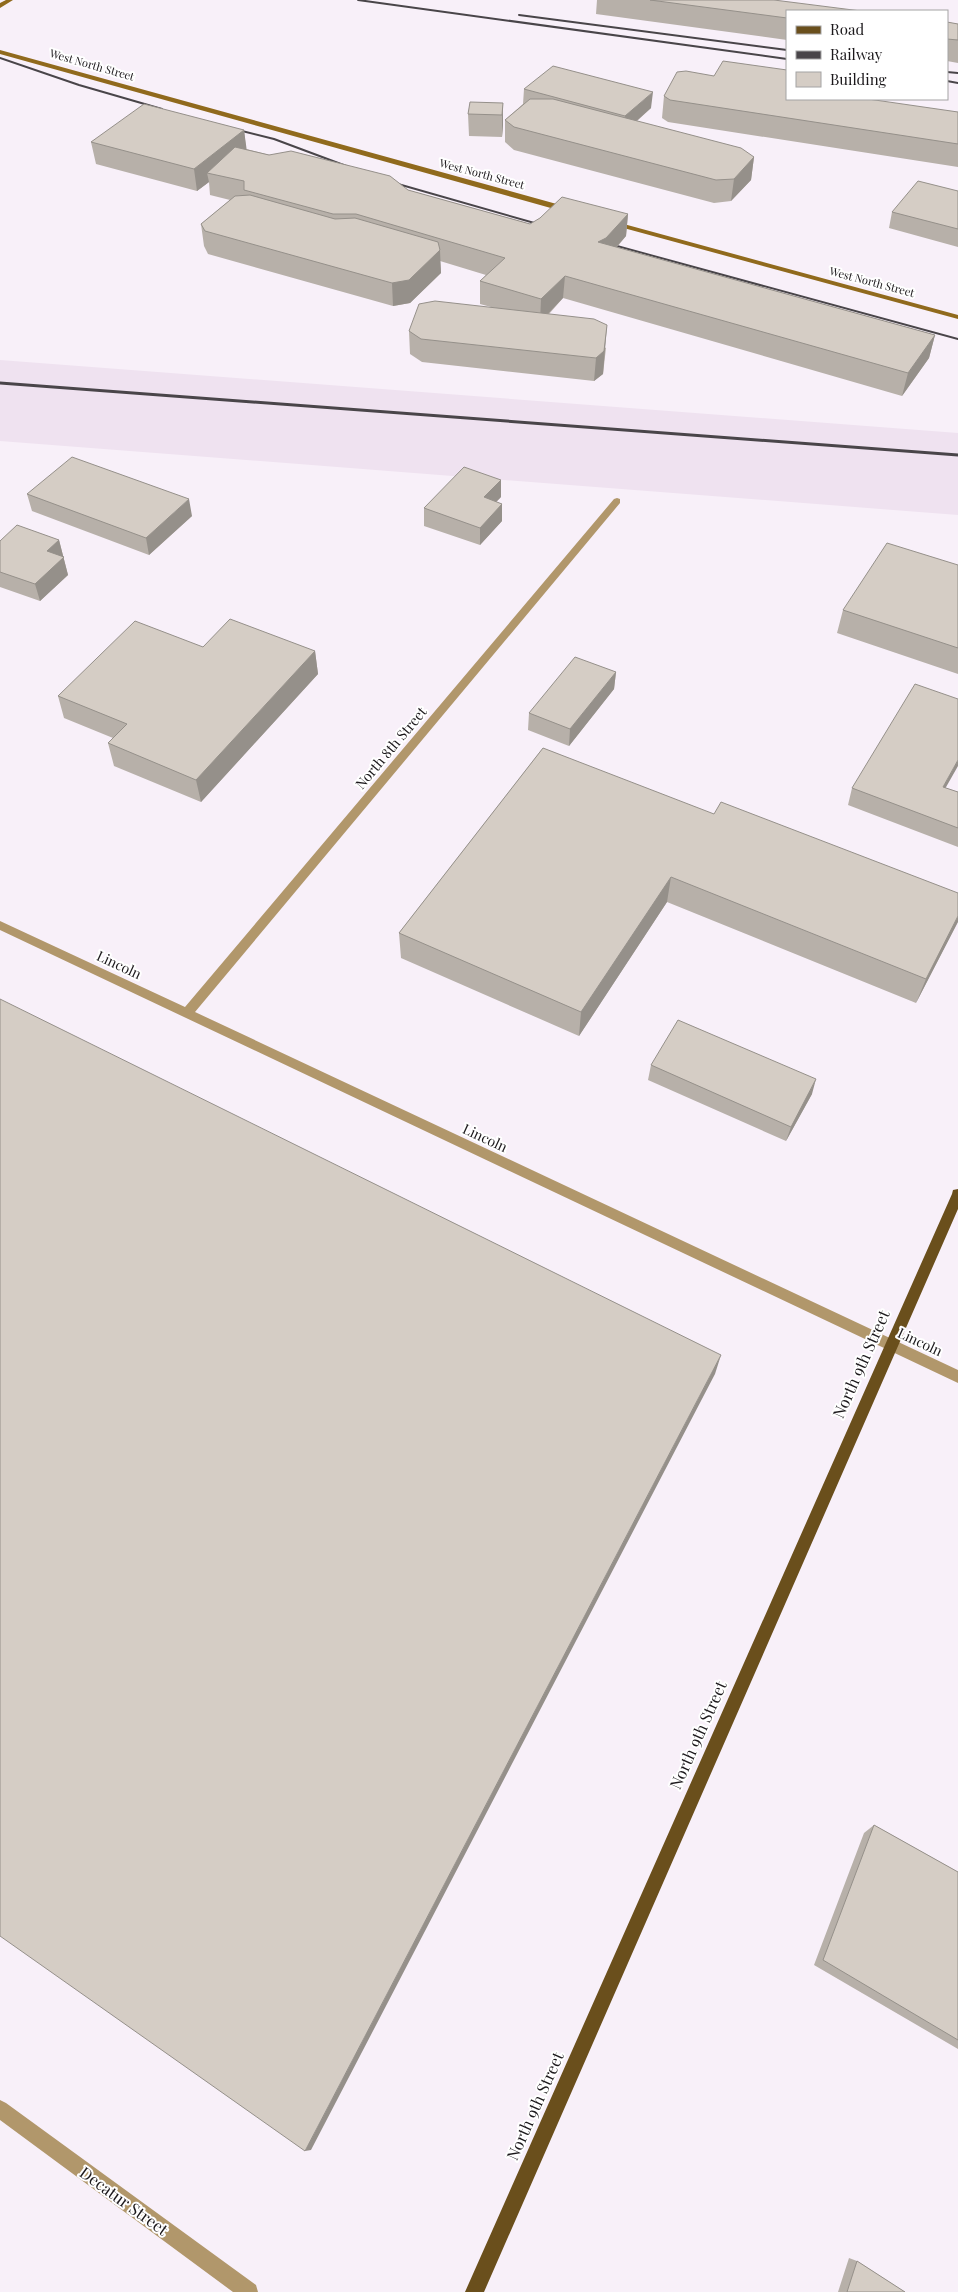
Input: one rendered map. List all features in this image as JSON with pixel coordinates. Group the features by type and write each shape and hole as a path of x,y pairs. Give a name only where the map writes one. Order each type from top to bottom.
{"main road":[{"name":"North 9th Street","path":"474,2292 958,1194"}],"street":[{"path":"0,6 10,0"},
{"name":"West North Street","path":"0,52 575,211"},
{"name":"West North Street","path":"604,219 958,317"},
{"name":"North 8th Street","path":"187,1013 617,501"},
{"name":"Lincoln","path":"0,926 958,1377"},
{"name":"Decatur Street","path":"0,2109 249,2292"}],"shaded area":[{"path":"0,360 958,433 958,515 0,441"}],"building":[{"path":"650,0 774,0 853,10 786,10 786,18"},
{"path":"948,22 958,24 958,40 948,39"},
{"path":"723,61 786,70 786,100 875,100 958,112 958,144 670,100 664,96 677,72 686,71 714,76"},
{"path":"553,66 653,92 625,116 524,89"},
{"path":"530,99 553,99 741,148 754,157 734,179 716,180 514,127 505,120"},
{"path":"470,102 503,103 502,115 468,114"},
{"path":"144,104 244,130 194,169 91,142"},
{"path":"235,147 269,155 291,151 390,176 408,190 530,224 540,218 562,197 628,214 606,238 598,242 935,335 908,373 565,276 541,299 480,281 505,258 356,214 333,214 244,190 244,181 207,173"},
{"path":"918,181 958,191 958,229 892,212"},
{"path":"250,195 335,219 355,218 438,242 440,250 409,280 392,283 205,231 201,224 235,196"},
{"path":"435,301 594,319 607,325 604,351 596,358 421,339 409,331 419,304"},
{"path":"72,457 189,499 146,538 27,494"},
{"path":"464,467 501,480 484,497 502,504 480,528 424,508"},
{"path":"17,525 59,540 47,551 64,557 35,584 0,572 0,541"},
{"path":"887,543 958,565 958,648 843,610"},
{"path":"230,619 315,651 196,780 108,743 127,724 58,696 135,621 203,647"},
{"path":"575,657 616,672 570,729 529,713"},
{"path":"915,684 958,699 958,760 943,787 958,792 958,828 852,788"},
{"path":"543,748 714,814 721,802 958,893 958,916 926,979 671,877 581,1012 399,933"},
{"path":"0,999 721,1355 305,2151 0,1936"},
{"path":"678,1020 816,1079 791,1127 651,1065"},
{"path":"874,1825 958,1872 958,2040 823,1960"},
{"path":"857,2261 905,2292 847,2292"}],"railway":[{"path":"358,0 786,59"},
{"path":"519,15 786,50"},
{"path":"0,58 79,85 162,109"},
{"path":"948,72 958,73"},
{"path":"948,81 958,83"},
{"path":"230,128 274,139 349,167"},
{"path":"391,182 545,226"},
{"path":"617,246 958,339"},
{"path":"0,383 958,455"}]}
